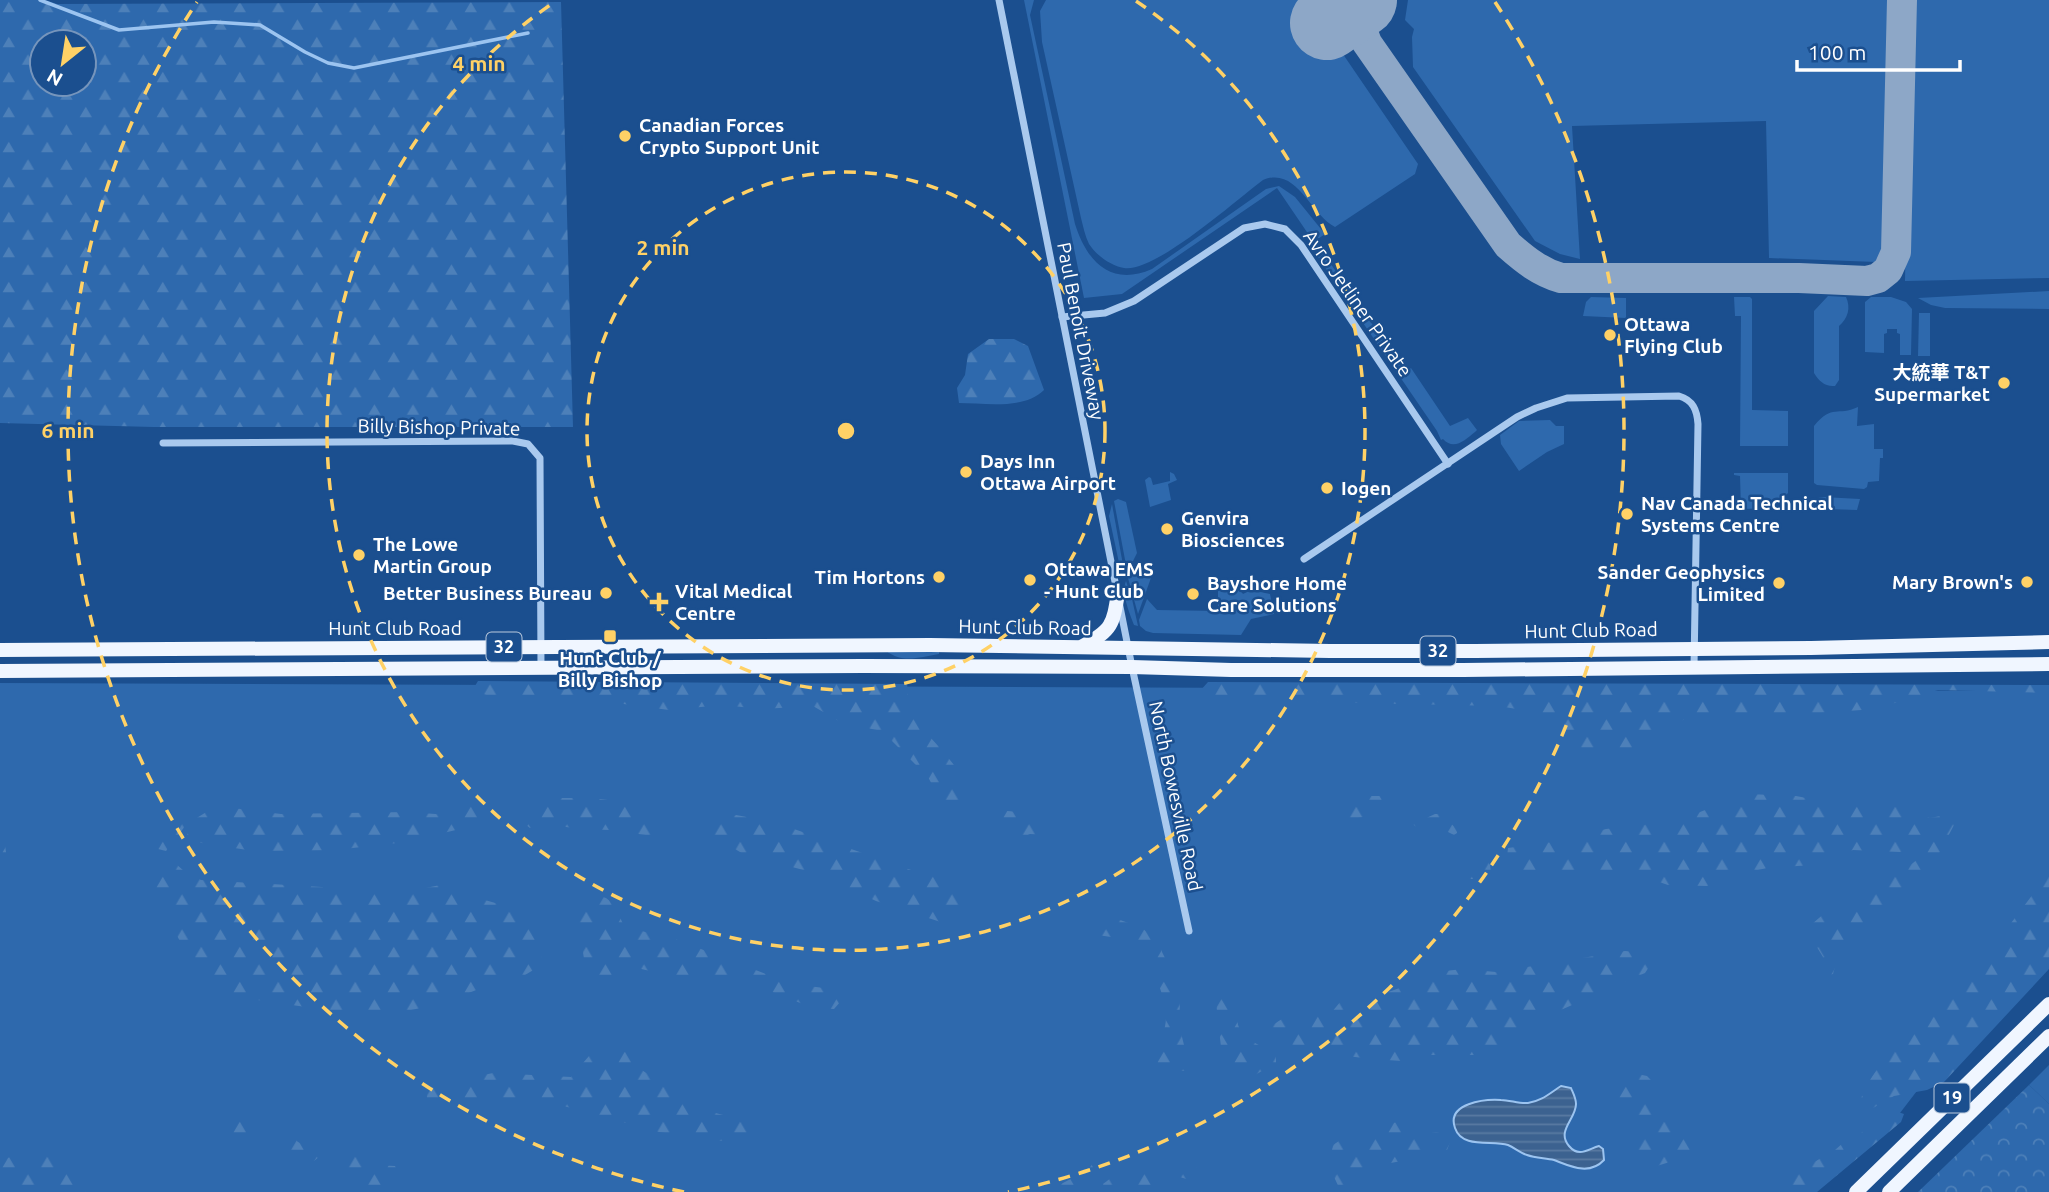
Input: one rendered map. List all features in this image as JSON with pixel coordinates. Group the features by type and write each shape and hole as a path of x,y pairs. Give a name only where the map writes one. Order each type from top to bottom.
{"main road":[{"path":"1081,647 1106,631 1115,613 1118,593"},
{"name":"Hunt Club Road","path":"0,650 930,645 1409,651 1939,646 2049,642"},
{"path":"1939,646 1940,665"},
{"name":"Hunt Club Road","path":"0,671 541,667 1694,669 2049,664"},
{"name":"19","path":"1856,1192 2049,1004"},
{"name":"19","path":"1889,1192 2049,1036"}],"street":[{"name":"Paul Benoit Driveway","path":"999,0 1132,667"},
{"name":"Avro Jetliner Private","path":"1062,317 1105,313 1134,301 1244,228 1265,224 1285,229 1301,245 1448,464"},
{"path":"1304,559 1517,417 1555,400 1574,397 1679,396 1688,400 1697,412 1698,424 1694,669"},
{"name":"Billy Bishop Private","path":"163,443 513,441 528,444 540,458 541,667"},
{"name":"North Bowesville Road","path":"1132,667 1189,931"}],"green space":[{"path":"0,0 45,0 57,4 561,2 573,427 154,427 0,423"},
{"path":"1024,0 1034,0 1030,15 1075,224 1086,250 1094,260 1113,273 1124,275 1152,269 1266,189 1279,186 1295,197 1325,234 1315,241 1405,372 1411,368 1450,426 1468,418 1477,430 1455,444 1441,440 1309,244 1313,241 1277,188 1122,294 1084,298"},
{"path":"1046,0 1306,0 1418,164 1415,174 1335,227 1326,221 1294,185 1275,177 1263,180 1195,233 1155,259 1138,266 1124,268 1114,265 1092,248 1083,228 1042,42 1040,11"},
{"path":"1408,0 1894,0 1887,249 1876,262 1769,258 1766,121 1572,126 1580,259 1560,254 1535,241 1413,67 1414,29 1405,20"},
{"path":"1910,0 2049,0 2049,278 1905,281"},
{"path":"2049,291 2049,309 1945,308 1918,298"},
{"path":"1828,296 1846,297 1848,305 1845,320 1839,326 1839,380 1835,386 1823,383 1814,373 1814,311"},
{"path":"1591,297 1626,298 1626,318 1583,316 1586,302"},
{"path":"1734,297 1752,299 1752,410 1788,411 1788,446 1740,446 1741,316 1735,316"},
{"path":"1871,297 1891,297 1906,302 1912,309 1911,355 1900,355 1900,334 1897,329 1887,329 1884,334 1884,353 1865,352 1865,302"},
{"path":"1919,313 1930,313 1930,356 1918,356"},
{"path":"989,339 1014,339 1028,346 1044,390 1036,396 1015,403 959,403 957,388 965,375 968,354"},
{"path":"1858,407 1857,426 1874,424 1874,449 1883,449 1879,481 1868,482 1864,489 1817,485 1814,483 1814,426 1826,415"},
{"path":"1550,420 1556,426 1564,426 1564,444 1519,471 1501,444 1500,435 1519,421"},
{"path":"1170,472 1177,480 1168,484 1171,500 1150,507 1145,480 1151,478 1153,485 1170,481"},
{"path":"1734,473 1788,473 1788,493 1773,508 1741,509 1740,476"},
{"path":"1818,498 1860,499 1857,510 1828,509"},
{"path":"1118,499 1126,502 1137,553 1133,561 1126,565 1114,501"},
{"path":"1112,504 1123,565 1119,563 1109,516"},
{"path":"1135,574 1152,575 1138,614 1128,578"},
{"path":"1126,581 1138,626 1134,625 1126,603"},
{"path":"1220,585 1240,590 1243,594 1251,590 1270,594 1274,614 1251,619 1241,635 1153,633 1140,626 1139,620 1147,599 1157,610 1218,611"},
{"path":"939,650 939,654 912,658 899,657 886,651"},
{"path":"478,681 907,684 911,715 955,767 966,790 966,800 961,809 950,808 941,801 928,777 882,731 842,723 813,706 762,709 722,705 669,710 586,699 501,699 483,694 475,686"},
{"path":"1208,682 2049,685 2049,693 1938,690 1875,709 1764,717 1690,716 1672,726 1647,751 1633,754 1566,746 1559,716 1498,706 1230,700 1208,697 1200,691"},
{"path":"0,683 2049,691 2049,919 1900,1113 1801,1192 0,1192"},
{"path":"1392,791 1400,795 1397,804 1372,814 1344,819 1328,813 1329,806"},
{"path":"1746,794 1908,807 1930,818 1951,814 1954,825 1922,886 1910,887 1869,930 1841,944 1833,974 1820,978 1818,974 1823,957 1815,944 1812,924 1826,912 1844,909 1860,896 1882,892 1891,878 1921,855 1913,847 1900,852 1853,850 1813,865 1767,868 1735,875 1707,886 1668,885 1627,871 1559,873 1518,882 1506,866 1508,848 1559,841 1606,829 1677,821"},
{"path":"547,798 615,801 642,816 675,828 667,838 547,824 530,828 521,821 523,807"},
{"path":"485,800 491,811 489,822 406,842 335,850 254,851 195,842 186,837 195,819 208,811 225,807 281,814 409,812 448,815 460,810 470,801"},
{"path":"190,810 192,816 166,851 158,849 149,841 151,834 157,832 166,820"},
{"path":"995,810 1028,815 1044,829 1044,835 1030,834 1023,837 1009,831 989,816"},
{"path":"1441,814 1457,829 1457,833 1454,835 1442,829 1438,839 1430,843 1425,833 1411,823 1414,819 1422,820"},
{"path":"736,815 774,822 914,871 952,880 964,891 963,910 953,926 876,901 819,874 745,855 705,831 703,824"},
{"path":"5,818 15,826 12,837 5,845 7,859 0,861 0,819"},
{"path":"172,856 184,871 201,880 406,892 450,883 471,896 534,914 543,929 540,966 525,975 507,978 421,1008 375,1017 236,997 182,945 150,885 153,869"},
{"path":"1486,859 1491,872 1485,879 1469,879 1461,873 1468,863"},
{"path":"2049,873 2049,969 1944,1082 1927,1090 1894,1096 1866,1112 1856,1109 1869,1081 1888,1054 1971,976"},
{"path":"597,895 614,904 623,924 633,929 675,939 792,984 832,989 841,993 841,1001 834,1009 813,1008 742,980 685,979 637,968 608,984 597,985 585,965 578,921 581,910"},
{"path":"1112,917 1142,928 1160,942 1180,1002 1179,1025 1188,1061 1185,1071 1168,1070 1158,1065 1166,1013 1155,971 1139,946 1122,939 1097,935"},
{"path":"1625,951 1648,953 1649,967 1645,973 1538,1020 1509,1042 1484,1055 1423,1055 1402,1061 1372,1059 1338,1055 1271,1040 1266,1036 1266,1030 1290,1015 1303,1012 1331,1013 1341,1001 1374,997 1436,972 1463,969 1496,972"},
{"path":"1217,984 1230,992 1242,1033 1276,1054 1276,1063 1242,1080 1230,1082 1222,1056 1215,993"},
{"path":"636,1051 640,1058 640,1069 708,1111 761,1125 766,1128 764,1137 714,1141 659,1132 560,1105 427,1098 426,1087 493,1073 571,1077 589,1056 600,1055 611,1061 624,1052"},
{"path":"2049,1065 2049,1104 2029,1085"},
{"path":"1623,1071 1647,1076 1654,1083 1654,1103 1679,1136 1712,1147 1644,1170 1639,1166 1634,1136 1638,1125 1636,1114 1612,1086 1612,1081"},
{"path":"2029,1085 2049,1104 2049,1192 1918,1192"},
{"path":"1898,1112 1904,1114 1901,1122 1817,1192 1771,1192 1797,1172 1874,1123"},
{"path":"233,1117 249,1119 255,1129 252,1134 232,1134 224,1127 224,1122"},
{"path":"1402,1121 1422,1135 1436,1132 1444,1134 1450,1142 1446,1153 1385,1164 1347,1177 1344,1182 1348,1189 1398,1185 1424,1192 1341,1192 1329,1166 1333,1145 1345,1137 1367,1137 1388,1124"},
{"path":"291,1135 298,1142 320,1152 320,1156 307,1162 283,1144 286,1136"},
{"path":"27,1152 48,1156 76,1170 89,1189 88,1192 0,1192 0,1160"},
{"path":"355,1153 365,1156 372,1165 395,1166 399,1175 397,1192 347,1189 338,1169 339,1163"},
{"path":"1103,1153 1105,1164 1089,1187 1091,1191 1095,1189 1099,1192 1066,1192 1059,1185 1088,1170"},
{"path":"1193,1167 1210,1171 1214,1177 1212,1192 1195,1192 1190,1180 1176,1176 1177,1169"},
{"path":"1166,1170 1166,1177 1146,1188 1106,1192 1103,1184 1111,1178"}],"shaded area":[{"path":"1561,1086 1571,1088 1576,1102 1565,1135 1569,1146 1580,1152 1599,1146 1603,1149 1604,1160 1592,1168 1579,1168 1530,1156 1508,1145 1464,1139 1455,1128 1456,1113 1469,1104 1494,1100 1528,1103 1542,1099"}],"waterway":[{"path":"40,0 119,30 214,22 260,25 328,63 354,68 528,33"}],"taxiway":[{"path":"1351,0 1367,43 1508,245 1539,269 1561,278 1799,278 1867,281 1878,278 1888,270 1896,252 1902,0"}],"runway":[{"path":"1327,23 1360,0"}],"place":[{"name":"Canadian Forces Crypto Support Unit","path":"625,136"},
{"name":"Ottawa Flying Club","path":"1610,335"},
{"name":"大統華 T&T Supermarket","path":"2004,383"},
{"name":"Days Inn Ottawa Airport","path":"966,472"},
{"name":"Iogen","path":"1327,488"},
{"name":"Nav Canada Technical Systems Centre","path":"1627,514"},
{"name":"Genvira Biosciences","path":"1167,529"},
{"name":"The Lowe Martin Group","path":"359,555"},
{"name":"Tim Hortons","path":"939,577"},
{"name":"Ottawa EMS - Hunt Club","path":"1030,580"},
{"name":"Mary Brown's","path":"2027,582"},
{"name":"Sander Geophysics Limited","path":"1779,583"},
{"name":"Better Business Bureau","path":"606,593"},
{"name":"Bayshore Home Care Solutions","path":"1193,594"},
{"name":"Vital Medical Centre","path":"659,602"},
{"name":"Hunt Club / Billy Bishop","path":"610,636"}]}
